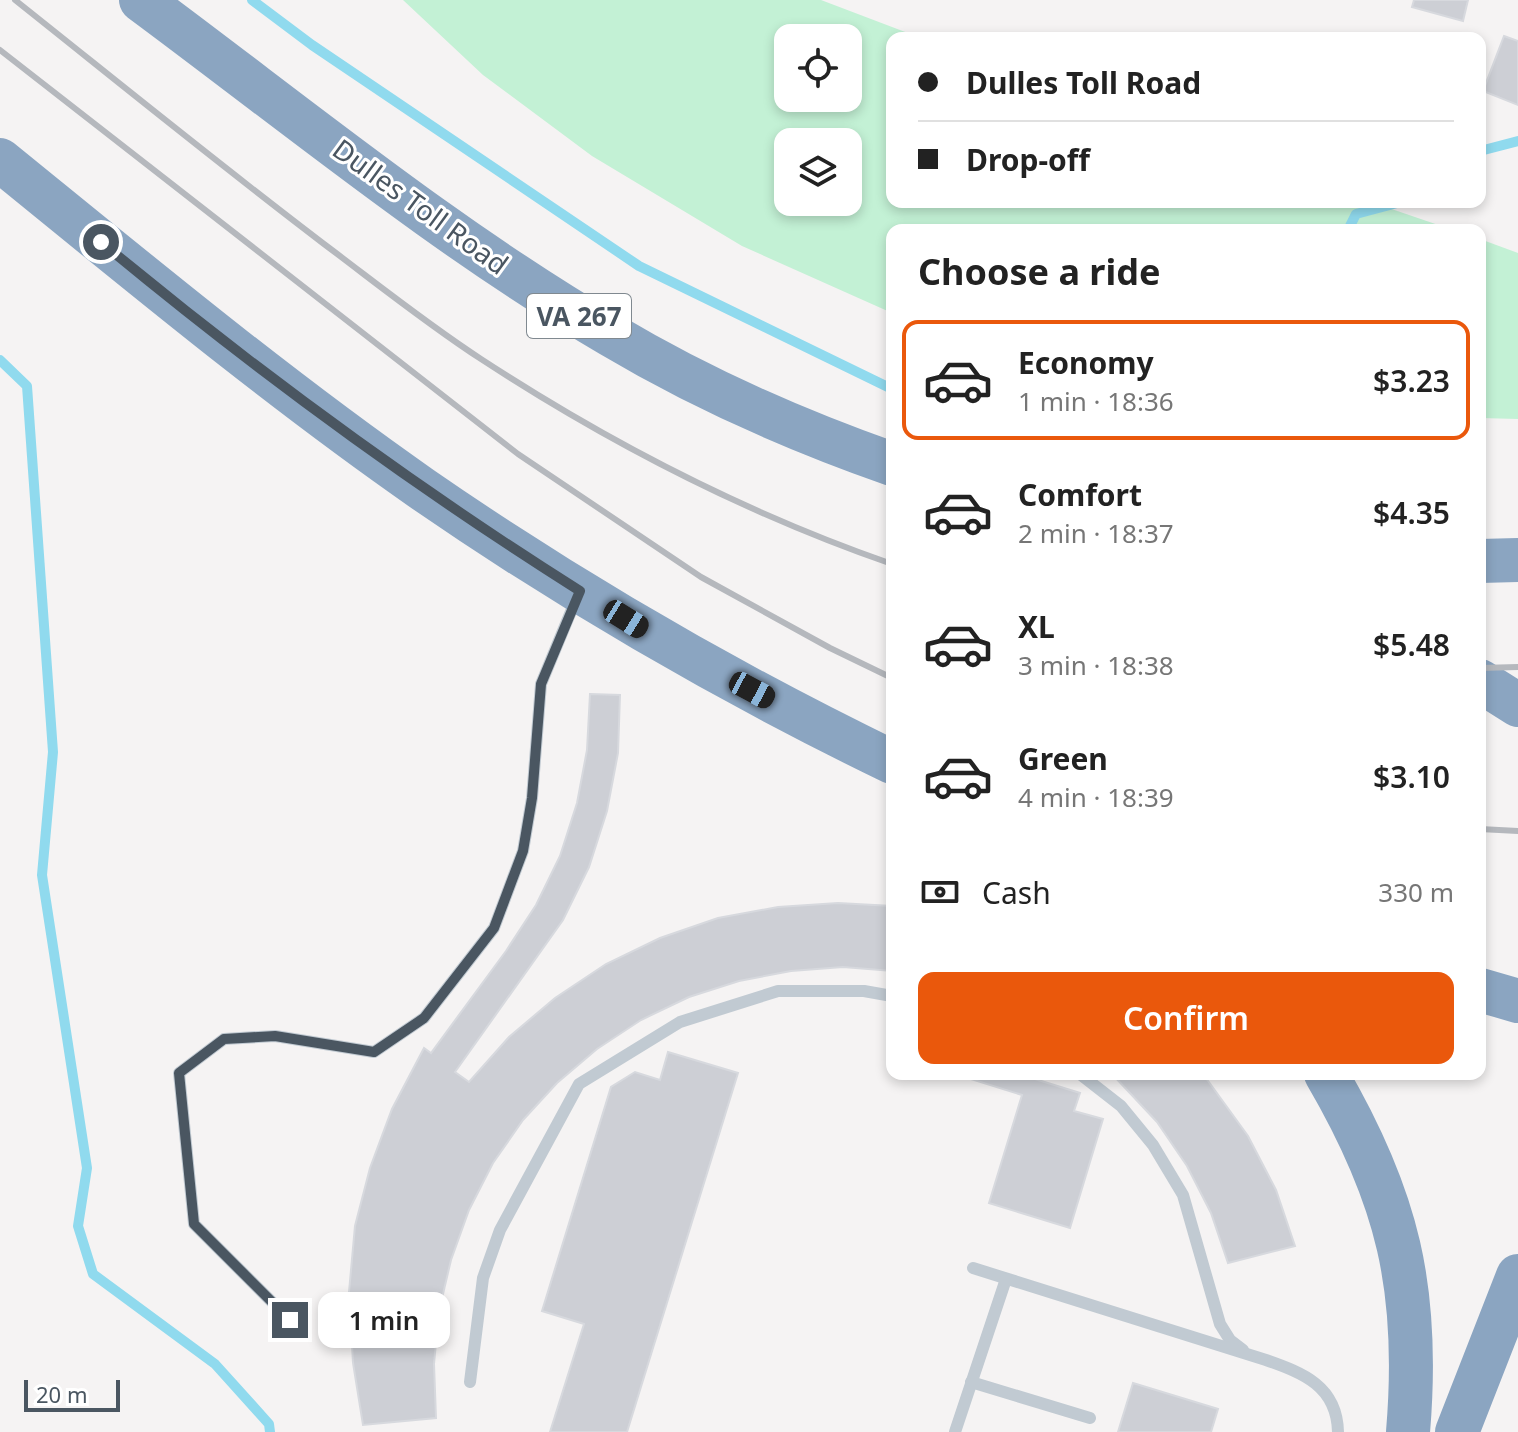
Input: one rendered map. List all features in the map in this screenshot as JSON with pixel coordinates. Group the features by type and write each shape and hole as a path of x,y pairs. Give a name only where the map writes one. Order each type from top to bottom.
{"highway":[{"name":"Dulles Toll Road","path":"141,0 510,272 644,354 770,417 886,462"},
{"path":"0,160 287,391 421,488 580,591 727,677 886,759"},
{"path":"770,417 886,475"},
{"path":"1486,561 1518,560"},
{"path":"1486,685 1518,705"},
{"path":"1486,992 1518,1001"},
{"path":"1329,1080 1369,1152 1397,1236 1412,1334 1408,1432"},
{"path":"1457,1432 1518,1276"}],"lane":[{"path":"290,1320 194,1224 179,1073 224,1039 275,1036 374,1052 424,1018 494,928 523,851 532,798 541,684 580,591"},
{"path":"470,1382 483,1278 500,1230 579,1084 680,1022 778,991 864,991 886,995"},
{"path":"1088,1080 1121,1106 1153,1145 1176,1182 1183,1195 1220,1324 1230,1340 1249,1354"},
{"path":"973,1268 1298,1372 1322,1386 1331,1401 1338,1432"},
{"path":"955,1432 1006,1279"},
{"path":"971,1382 1090,1418"}],"green space":[{"path":"403,0 821,0 905,32 886,32 886,208 1389,208 1435,224 886,224 886,310 742,246 592,156 483,75"},
{"path":"1486,241 1518,253 1518,419 1486,418"}],"building":[{"path":"1414,0 1468,0 1463,21 1412,7"},
{"path":"1504,36 1518,41 1518,105 1486,92 1486,83"},
{"path":"590,694 620,695 618,753 607,811 589,867 563,920 455,1072 469,1082 509,1037 555,998 606,964 660,938 718,918 778,907 838,903 886,906 886,971 843,967 791,971 739,981 689,997 641,1020 597,1049 557,1083 523,1120 493,1163 469,1210 451,1260 439,1311 434,1364 436,1418 363,1425 353,1363 349,1292 355,1226 370,1168 392,1109 424,1048 431,1053 536,905 560,856 577,803 587,750"},
{"path":"668,1052 738,1073 627,1432 550,1432 584,1324 542,1311 611,1087 635,1072 660,1080"},
{"path":"974,1080 1038,1080 1080,1093 1074,1111 1103,1119 1070,1228 989,1203 1022,1095"},
{"path":"1118,1080 1207,1080 1248,1136 1276,1190 1295,1246 1228,1263 1211,1213 1187,1166 1157,1122"},
{"path":"1133,1383 1218,1409 1211,1432 1118,1432"}],"waterway":[{"path":"252,0 312,45 639,266 886,386"},
{"path":"1486,149 1518,141"},
{"path":"1351,224 1356,214 1378,208"},
{"path":"0,360 27,386 53,752 42,875 87,1168 78,1226 93,1274 215,1364 269,1424 270,1432"}],"railway":[{"path":"15,0 421,318 529,390 680,474 785,523 886,562"},
{"path":"0,50 518,454 701,577 886,675"},
{"path":"1486,668 1518,667"},
{"path":"1486,829 1518,831"}],"route":[{"path":"101,242 287,391 421,488 580,591 541,684 532,798 523,851 494,928 424,1018 374,1052 275,1036 224,1039 179,1073 194,1224 290,1320"}]}
